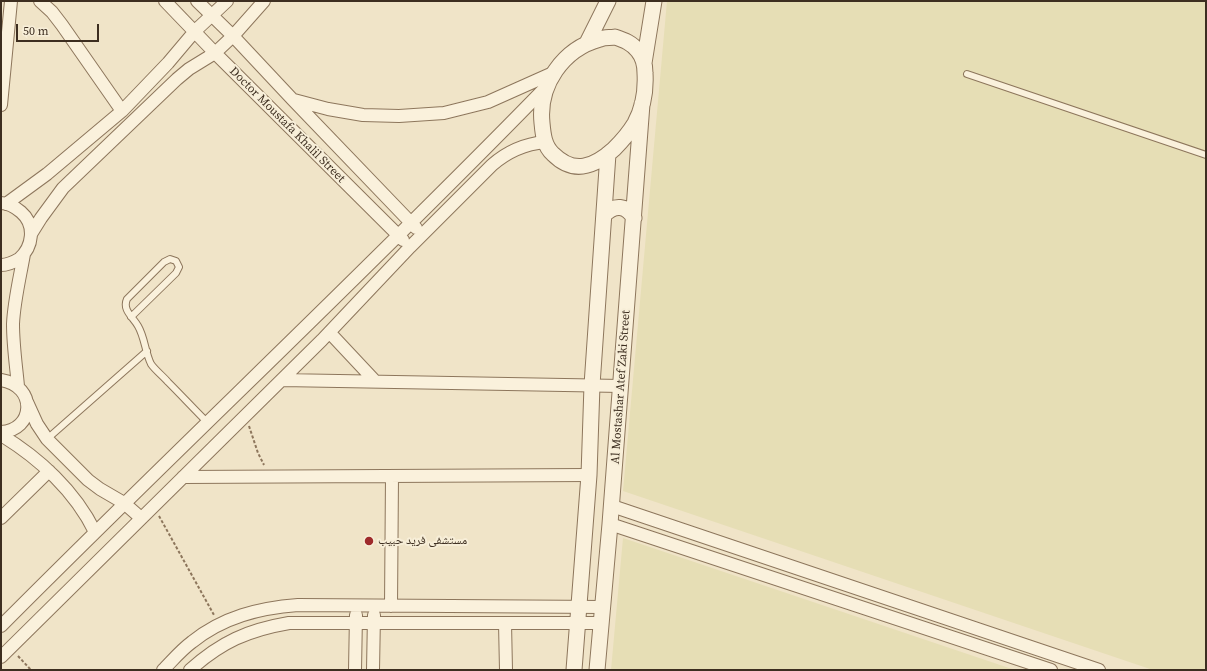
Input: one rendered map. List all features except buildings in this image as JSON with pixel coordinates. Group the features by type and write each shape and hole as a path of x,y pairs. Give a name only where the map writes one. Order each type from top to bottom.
{"street":[{"path":"1,105 11,1"},
{"path":"40,1 52,12 62,25 122,111"},
{"name":"Doctor Moustafa Khalil Street","path":"166,1 215,53 410,247"},
{"name":"Doctor Moustafa Khalil Street","path":"197,1 233,36 423,234"},
{"path":"3,203 47,174 122,111 168,63 195,31 227,1"},
{"path":"31,234 63,188 177,79 189,69 215,53 233,36 264,1"},
{"path":"587,44 608,1"},
{"path":"644,63 639,51 628,42 615,37 601,38 587,44 574,51 562,61 553,73 546,87 542,101 541,116 545,142 550,151 558,159 568,164 578,166 589,165 599,161 623,140 631,129 642,104 646,84 644,63 654,1"},
{"path":"293,100 328,109 363,115 399,116 444,113 488,102 553,73"},
{"path":"1,626 398,236 546,87"},
{"name":"Al Mostashar Atef Zaki Street","path":"597,670 612,506 642,104"},
{"path":"1,657 326,336 410,247 501,157 522,146 545,142"},
{"path":"490,144 498,146 502,153 501,157"},
{"path":"574,670 580,608 589,475 592,385 608,154"},
{"path":"3,203 16,208 24,215 30,224 31,234 30,242 24,254 13,323 18,386"},
{"path":"604,215 608,211 620,207 626,209 634,218"},
{"path":"1,265 15,262 24,254"},
{"path":"308,324 326,336 375,381"},
{"path":"1,380 10,381 22,390 37,424 47,439 88,480 124,504 141,518"},
{"path":"282,380 621,386"},
{"path":"1,433 20,425 26,414 27,402"},
{"path":"1,433 49,471 81,506 89,518 95,532"},
{"path":"1,518 49,471"},
{"path":"183,477 589,475"},
{"path":"391,606 392,476"},
{"path":"612,506 1099,670"},
{"path":"610,524 1051,670"},
{"path":"162,670 192,642 219,624 237,616 277,606 603,608"},
{"path":"355,670 356,606"},
{"path":"373,670 374,606"},
{"path":"190,670 203,658 235,638 252,631 289,623 601,623"},
{"path":"505,623 506,670"}],"lane":[{"path":"967,74 1206,155"},
{"path":"132,317 176,273 179,267 176,261 166,260 127,299 125,304 126,308 132,317 138,325 144,338 152,365 207,422"},
{"path":"47,439 147,351"}],"path":[{"path":"247,413 258,453 272,477"},
{"path":"154,506 219,624"},
{"path":"10,648 32,670"}],"shaded area":[{"path":"667,1 1206,1 1206,670 1153,670 623,491"},
{"path":"623,538 1015,670 611,670"}],"place":[{"name":"مستشفى فريد حبيب","path":"369,541"}]}
